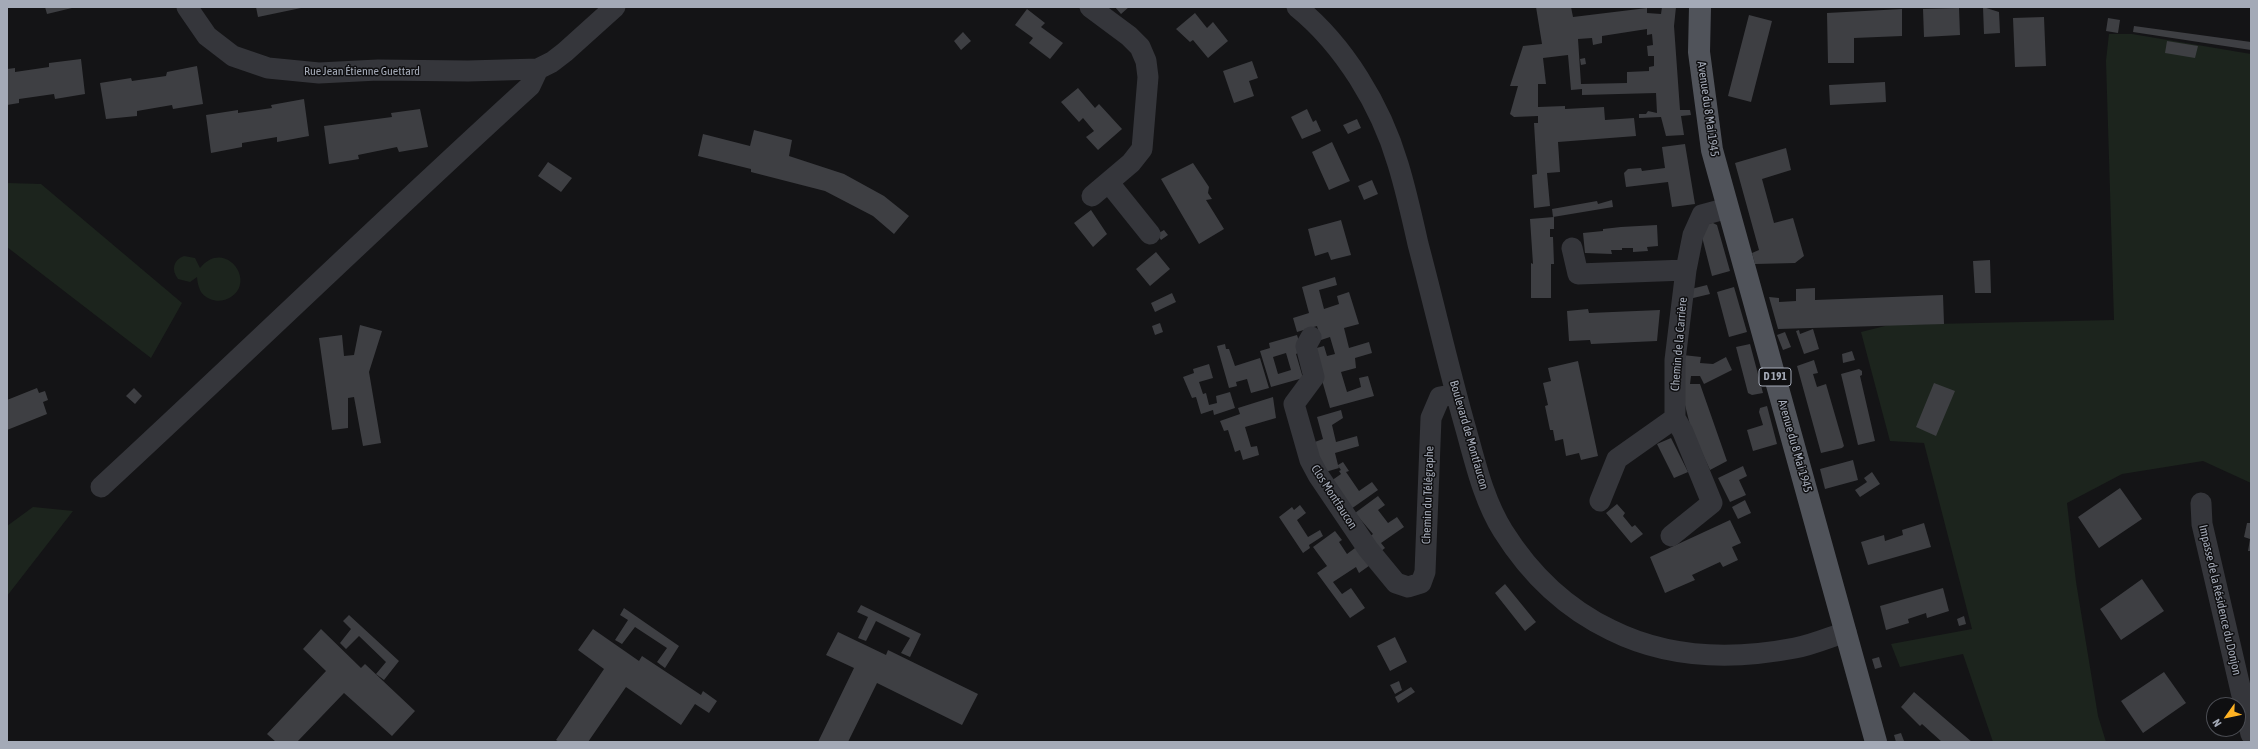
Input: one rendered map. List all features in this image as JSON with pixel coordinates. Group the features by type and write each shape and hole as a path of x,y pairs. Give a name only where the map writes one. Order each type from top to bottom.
{"main road":[{"name":"Avenue du 8 Mai 1945","path":"1700,7 1700,52 1708,128 1728,208 1876,742"}],"street":[{"name":"Rue Jean Étienne Guettard","path":"187,7 199,27 218,46 233,56 268,68 319,73 378,70 484,71 538,69"},
{"path":"100,487 386,217 530,86 538,69 552,62 565,52 615,7"},
{"path":"1090,7 1129,36 1140,47 1146,61 1148,77 1142,149 1109,184 1092,196"},
{"name":"Boulevard de Montfaucon","path":"1298,7 1337,48 1361,84 1382,122 1397,162 1456,394 1483,487 1502,529 1527,566 1556,596 1591,621 1624,637 1696,656 1742,655 1797,648 1846,632"},
{"path":"1109,184 1150,234"},
{"name":"Chemin de la Carrière","path":"1671,536 1712,503 1683,432 1675,418 1675,360 1686,270 1693,235 1702,215 1728,208"},
{"path":"1572,248 1578,274 1686,270"},
{"name":"Clos Montfaucon","path":"1311,337 1306,346 1314,377 1294,404 1310,460 1318,475 1350,523 1396,583"},
{"name":"Chemin du Télégraphe","path":"1396,583 1408,587 1421,583 1425,572 1431,418 1440,397 1456,394"},
{"path":"1600,501 1617,459 1675,418"},
{"name":"Impasse de la Résidence du Donjon","path":"2201,502 2202,524 2247,697 2251,734"}],"shaded area":[{"path":"2109,34 2132,34 2251,54 2251,483 2203,461 2122,474 2067,503 2076,582 2098,716 2106,742 1993,742 1963,654 1900,667 1891,644 1972,629 1924,443 1890,441 1861,332 1889,325 2114,320 2106,61"},
{"path":"7,183 41,184 182,303 151,358 7,247"},
{"path":"184,256 195,258 200,268 209,260 219,257 227,260 234,265 239,272 240,281 238,290 229,298 215,301 204,295 200,290 197,277 190,282 178,279 174,272 174,266 177,260"},
{"path":"33,507 73,511 7,596 7,526"}],"building":[{"path":"45,7 72,7 72,8 47,14"},
{"path":"256,7 301,7 301,8 258,17"},
{"path":"1115,7 1129,7 1121,14"},
{"path":"1536,7 1571,7 1573,17 1647,8 1647,13 1661,14 1662,7 1676,7 1674,26 1680,110 1690,110 1691,115 1681,116 1684,135 1666,136 1661,117 1639,118 1639,114 1646,114 1648,111 1657,113 1656,93 1582,95 1582,89 1571,90 1568,55 1543,58 1546,84 1538,84 1538,107 1565,106 1565,109 1604,107 1605,120 1634,118 1636,136 1558,142 1560,172 1547,173 1550,206 1534,208 1532,175 1537,174 1534,123 1538,123 1538,116 1514,117 1510,114 1518,86 1510,86 1523,46 1542,44","holes":["1647,29 1647,35 1652,34 1653,45 1647,46 1648,56 1654,56 1654,66 1649,67 1649,71 1627,72 1627,83 1581,84 1578,39 1592,38 1593,45 1602,43 1602,36"]},
{"path":"1983,7 1999,12 2000,33 1984,34"},
{"path":"1959,8 1960,35 1924,37 1923,9"},
{"path":"1027,9 1045,23 1041,27 1063,43 1050,59 1029,43 1033,38 1015,25"},
{"path":"1902,9 1902,36 1854,38 1854,63 1828,63 1827,13"},
{"path":"1195,13 1207,28 1213,22 1228,41 1208,58 1193,40 1190,42 1176,29"},
{"path":"1749,15 1772,21 1751,102 1728,96"},
{"path":"2044,17 2046,66 2015,67 2013,18"},
{"path":"2108,18 2120,20 2118,33 2106,31"},
{"path":"2134,26 2251,42 2251,50 2133,32"},
{"path":"963,32 971,41 961,50 954,41"},
{"path":"2167,41 2198,46 2195,58 2165,53"},
{"path":"1585,58 1586,64 1581,65 1580,59"},
{"path":"81,59 85,94 55,99 54,94 19,99 19,103 7,105 7,69 15,68 15,72 49,67 49,63"},
{"path":"1252,61 1258,78 1249,81 1254,96 1234,103 1223,71"},
{"path":"197,66 203,104 173,109 172,105 137,111 137,116 106,119 100,83 131,78 132,81 166,76 167,72"},
{"path":"1885,82 1886,102 1830,105 1829,85"},
{"path":"1078,88 1095,108 1099,104 1122,129 1098,150 1086,137 1094,131 1083,118 1079,122 1061,102"},
{"path":"304,99 309,136 277,142 277,137 242,143 242,147 211,153 206,115 238,110 238,113 272,108 271,105"},
{"path":"420,109 428,147 399,152 397,147 358,155 359,159 329,164 324,126 392,117 391,113"},
{"path":"1307,109 1313,122 1316,120 1321,131 1302,139 1291,117"},
{"path":"1357,119 1361,128 1348,134 1343,125"},
{"path":"754,130 792,140 789,156 844,174 884,196 909,216 894,234 873,216 825,191 751,172 751,169 698,156 703,134 750,146"},
{"path":"1332,142 1350,181 1329,190 1312,152"},
{"path":"1685,144 1695,204 1672,207 1668,182 1626,187 1624,173 1628,169 1641,168 1642,171 1665,168 1662,147"},
{"path":"1786,148 1791,170 1762,179 1774,223 1793,218 1804,256 1795,263 1755,264 1752,253 1759,250 1735,163"},
{"path":"548,162 572,178 561,192 538,176"},
{"path":"1193,163 1209,187 1208,193 1212,199 1206,200 1224,229 1199,244 1161,179"},
{"path":"1372,180 1378,194 1364,200 1358,186"},
{"path":"1612,200 1613,207 1553,217 1552,209 1597,201 1598,204"},
{"path":"1091,210 1107,234 1093,247 1074,223"},
{"path":"1554,217 1554,229 1550,229 1550,237 1553,237 1554,264 1551,264 1551,298 1531,298 1531,263 1533,264 1530,219"},
{"path":"1341,220 1351,255 1331,260 1328,252 1315,256 1308,229"},
{"path":"1713,223 1717,225 1730,271 1712,276 1701,233 1705,224"},
{"path":"1657,225 1658,246 1647,247 1648,251 1633,252 1633,248 1622,248 1622,250 1611,250 1612,254 1585,253 1583,233 1621,227"},
{"path":"1164,230 1168,235 1161,240 1157,234"},
{"path":"1156,252 1170,269 1150,286 1136,269"},
{"path":"1990,260 1991,293 1975,293 1973,261"},
{"path":"1335,277 1337,285 1319,290 1324,309 1339,304 1337,296 1349,292 1359,324 1344,328 1349,348 1369,342 1372,353 1355,358 1356,368 1341,372 1347,392 1361,387 1359,378 1368,376 1374,396 1330,408 1313,349 1324,346 1327,356 1335,354 1330,337 1321,340 1317,326 1297,332 1293,318 1309,313 1302,287"},
{"path":"1707,285 1710,294 1689,299 1691,289"},
{"path":"1734,287 1747,332 1729,337 1717,292"},
{"path":"1815,288 1815,300 1943,295 1944,324 1778,329 1769,297 1779,298 1779,302 1796,301 1796,289"},
{"path":"1172,293 1176,302 1155,312 1151,303"},
{"path":"1588,309 1589,313 1660,310 1657,341 1591,344 1590,340 1569,341 1567,311"},
{"path":"1160,323 1163,332 1155,335 1152,326"},
{"path":"360,325 382,331 369,372 381,443 363,446 354,397 348,398 348,428 332,430 319,338 342,335 344,356 354,355"},
{"path":"1813,329 1819,349 1804,354 1796,331 1799,330 1800,334"},
{"path":"1785,332 1791,347 1783,350 1777,335"},
{"path":"1297,335 1302,351 1296,354 1303,378 1271,387 1260,351 1270,348 1269,343","holes":["1286,353 1291,370 1278,374 1273,357"]},
{"path":"1225,344 1226,349 1229,349 1235,366 1260,358 1269,388 1251,393 1247,379 1236,382 1237,386 1229,388 1217,346"},
{"path":"1750,344 1763,393 1752,395 1748,393 1736,347"},
{"path":"1852,351 1855,360 1843,363 1842,354"},
{"path":"1683,355 1701,357 1700,363 1713,364 1726,357 1732,370 1704,384 1700,376 1691,376 1690,384 1700,384 1727,461 1710,470 1691,429 1680,385"},
{"path":"1814,360 1818,373 1813,374 1817,387 1826,384 1844,446 1842,448 1821,453 1797,366"},
{"path":"1578,361 1598,456 1581,460 1579,453 1566,456 1563,439 1555,441 1553,430 1550,430 1545,406 1548,405 1543,383 1551,381 1548,368"},
{"path":"1209,364 1213,378 1199,382 1203,394 1206,393 1209,405 1217,403 1216,396 1230,392 1235,408 1214,415 1213,410 1201,414 1196,397 1192,398 1183,377 1194,373 1193,369"},
{"path":"1859,369 1862,371 1862,375 1860,376 1875,441 1858,445 1841,374"},
{"path":"1934,383 1955,391 1936,436 1916,427"},
{"path":"37,388 39,393 45,391 48,400 43,402 47,414 7,430 7,400"},
{"path":"134,388 142,396 135,404 126,396"},
{"path":"1273,397 1276,418 1245,427 1251,447 1257,446 1259,455 1243,460 1240,450 1235,452 1228,430 1224,431 1220,421 1240,414 1238,408"},
{"path":"1767,406 1777,444 1753,451 1747,430 1763,425 1759,412 1760,408"},
{"path":"1341,410 1343,418 1332,425 1336,442 1357,436 1359,446 1335,453 1338,465 1343,462 1349,471 1346,472 1359,491 1372,482 1378,490 1351,509 1331,481 1341,474 1339,471 1341,470 1338,466 1339,468 1322,473 1312,443 1323,439 1317,417"},
{"path":"1671,438 1688,472 1674,478 1657,444"},
{"path":"1853,460 1858,480 1825,489 1820,469"},
{"path":"1743,466 1747,476 1739,480 1746,495 1730,502 1718,478"},
{"path":"1872,472 1880,484 1860,497 1855,490 1867,482 1864,478"},
{"path":"2120,488 2142,519 2099,548 2078,517"},
{"path":"1378,496 1385,505 1378,510 1388,523 1397,517 1404,527 1381,543 1385,548 1380,552 1369,537 1373,534 1355,513"},
{"path":"1745,500 1751,513 1738,519 1732,507"},
{"path":"1617,504 1625,513 1623,516 1632,527 1635,525 1643,534 1631,543 1606,513"},
{"path":"1300,505 1306,513 1297,520 1308,537 1320,530 1323,536 1309,545 1310,548 1303,553 1279,517 1292,507 1294,510"},
{"path":"1730,520 1741,543 1732,547 1738,560 1723,567 1720,562 1692,575 1695,580 1665,593 1650,557"},
{"path":"1924,523 1931,547 1868,565 1861,542 1884,535 1885,541 1903,535 1902,530"},
{"path":"2247,523 2251,523 2251,551 2248,551 2250,539 2244,537"},
{"path":"1335,531 1342,540 1339,542 1347,554 1359,545 1373,563 1359,573 1356,567 1333,582 1342,594 1351,588 1365,608 1350,618 1317,573 1327,566 1313,547"},
{"path":"2142,579 2164,611 2121,640 2100,609"},
{"path":"1505,584 1536,622 1525,631 1495,593"},
{"path":"1943,588 1949,611 1927,618 1926,613 1908,619 1909,623 1886,630 1880,606"},
{"path":"861,605 921,634 910,657 901,653 910,638 876,621 866,641 858,638 868,617 857,612"},
{"path":"624,608 679,646 665,668 657,662 667,648 635,627 622,644 615,640 628,620 620,615"},
{"path":"349,615 399,661 384,680 376,674 386,662 359,636 346,649 340,643 351,629 343,621"},
{"path":"1964,616 1966,624 1959,626 1957,619"},
{"path":"321,629 361,668 365,664 415,711 392,736 344,693 297,742 276,742 267,734 326,671 303,649"},
{"path":"593,629 639,661 642,656 701,695 703,691 717,701 709,713 695,704 681,725 626,687 588,742 559,742 556,740 604,669 578,650"},
{"path":"838,632 886,655 888,650 978,694 962,725 877,683 848,742 818,742 854,668 826,655"},
{"path":"1395,637 1407,662 1390,671 1377,646"},
{"path":"1879,657 1882,667 1875,669 1872,659"},
{"path":"2164,672 2186,703 2143,733 2121,701"},
{"path":"1399,681 1402,690 1395,694 1390,685"},
{"path":"1411,687 1415,692 1398,703 1395,697"},
{"path":"1914,692 1972,742 1942,742 1922,724 1920,726 1901,707"},
{"path":"1901,733 1904,741 1896,742 1894,735"}]}
